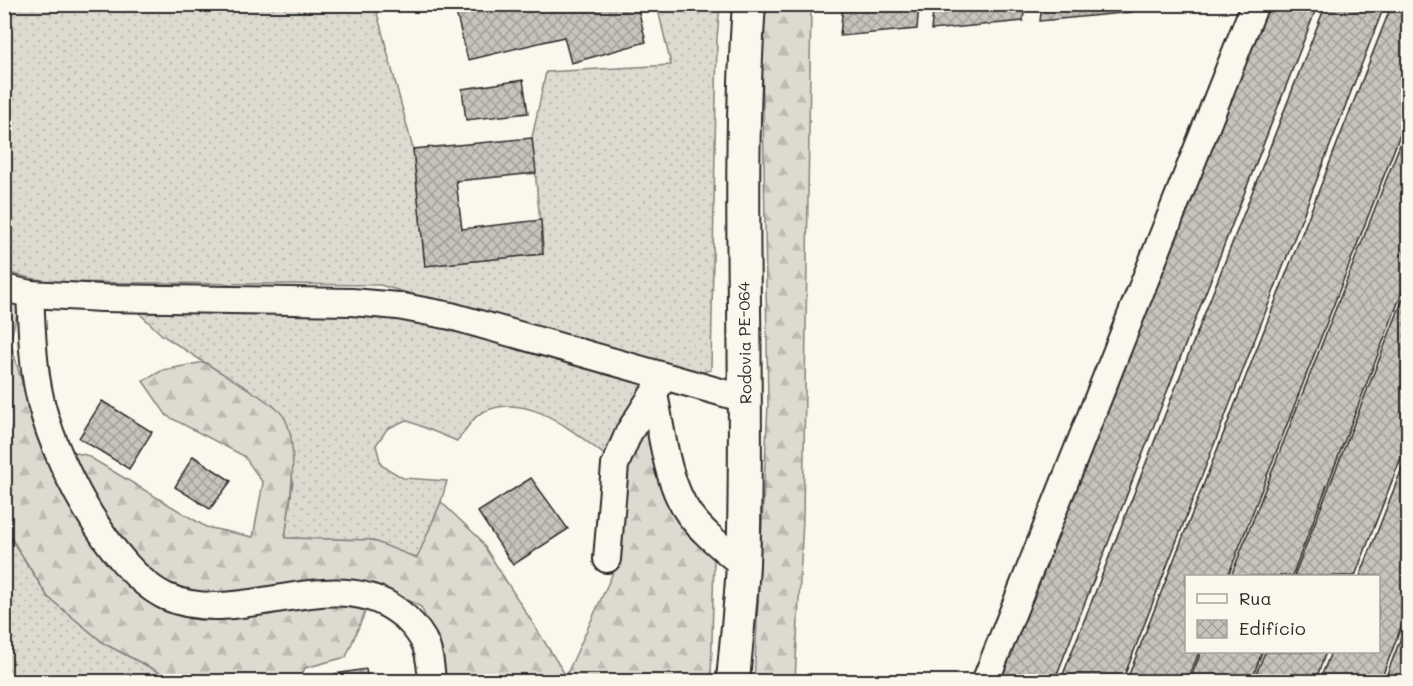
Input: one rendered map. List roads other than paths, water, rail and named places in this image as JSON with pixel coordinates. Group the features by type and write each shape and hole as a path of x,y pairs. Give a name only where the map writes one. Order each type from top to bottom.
{"main road":[{"name":"Rodovia PE-064","path":"732,681 742,565 745,399 743,112 749,4"}],"street":[{"path":"985,681 1255,4"},
{"path":"4,288 30,294 102,298 352,302 398,306 451,316 659,386 745,399"},
{"path":"30,294 33,348 39,394 51,436 75,488 129,570 165,596 192,605 230,606 318,593 353,593 373,599 397,610 422,633 431,663 432,681"},
{"path":"607,559 615,465 629,432 659,386"},
{"path":"659,386 674,481 688,513 742,565"}]}
